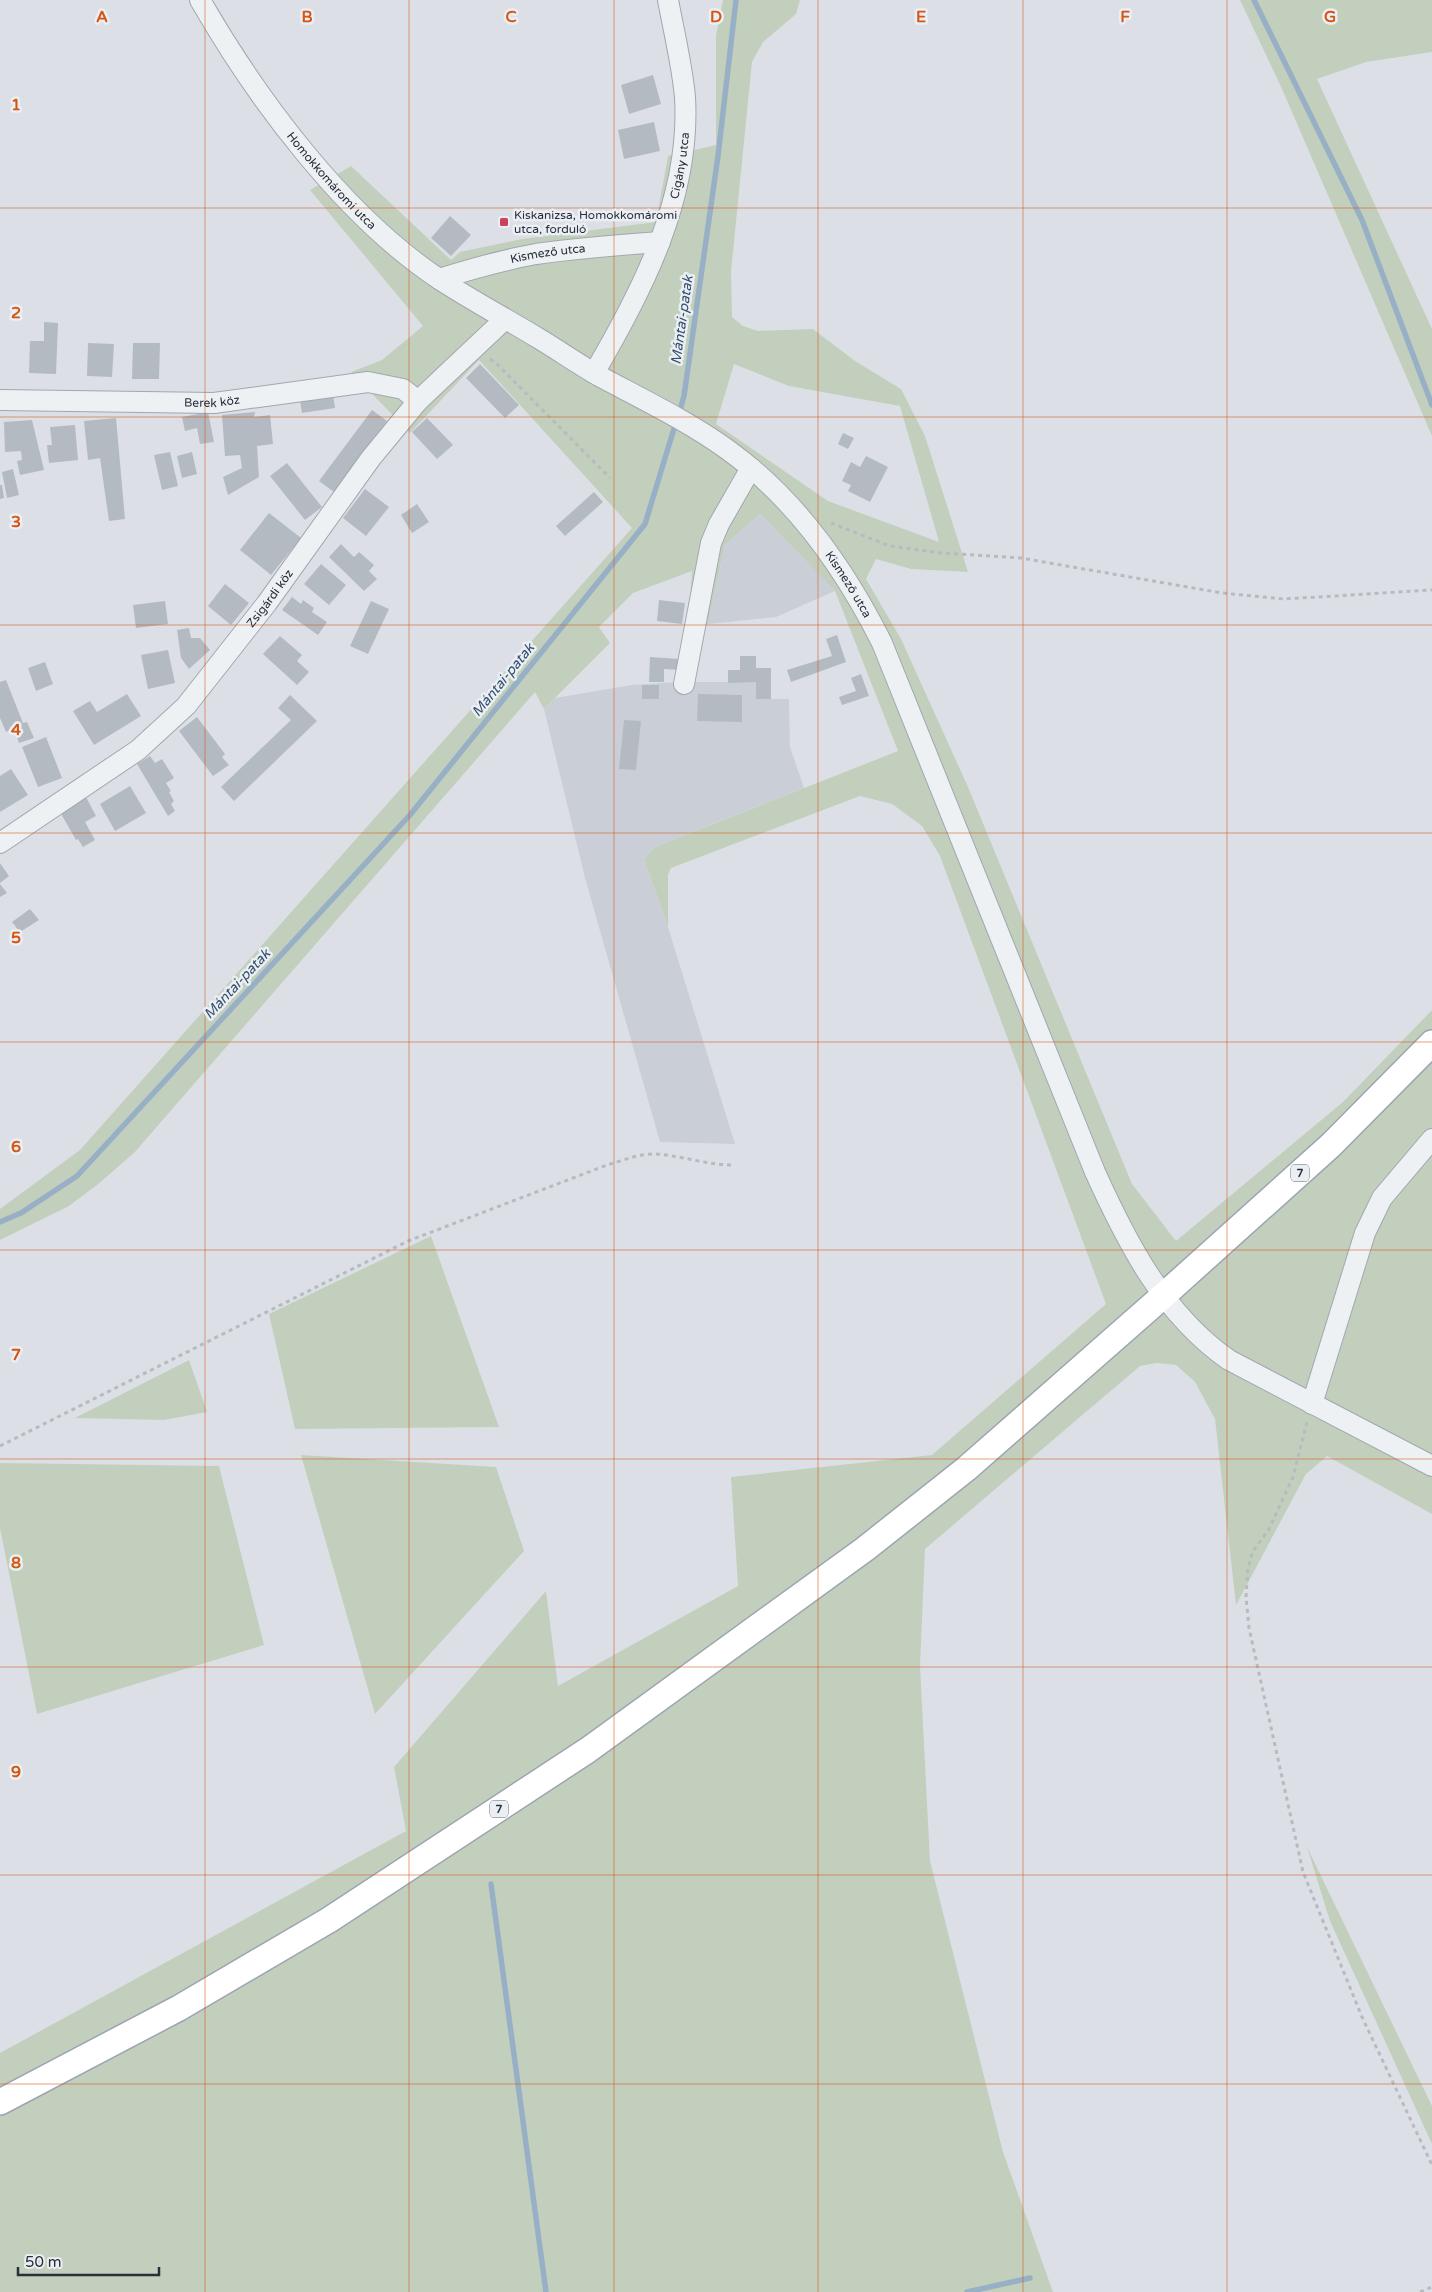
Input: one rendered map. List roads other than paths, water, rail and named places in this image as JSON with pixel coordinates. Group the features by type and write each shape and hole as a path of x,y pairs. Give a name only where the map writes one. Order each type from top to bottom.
{"main road":[{"name":"7","path":"0,2102 178,2008 320,1924 588,1750 865,1549 966,1469 1163,1296 1331,1145 1432,1043"}],"street":[{"name":"Homokkomáromi utca","path":"200,0 245,73 278,118 321,170 372,224 439,279 505,319"},
{"name":"Cigány utca","path":"594,373 620,329 660,242 675,198 680,172 685,120 685,95 668,0"},
{"name":"Kismező utca","path":"439,279 488,264 534,254 589,247 660,242"},
{"name":"Kismező utca","path":"505,319 594,373 669,414 729,450 751,468 799,515 842,571 866,611 882,644 1096,1172 1124,1232 1163,1296 1187,1325 1213,1349 1229,1360 1432,1466"},
{"name":"Zsigárdi köz","path":"0,843 138,750 186,706 267,603 371,458 418,401 505,319"},
{"name":"Berek köz","path":"0,400 214,403 368,382 403,389 418,401"},
{"path":"684,684 712,544 719,524 751,468"},
{"path":"1312,1404 1366,1233 1382,1198 1432,1139"}],"waterway":[{"name":"Mántai-patak","path":"679,414 684,396 718,156 736,0"},
{"path":"1254,0 1362,220 1432,405"},
{"name":"Mántai-patak","path":"0,1222 21,1213 77,1176 410,815 645,524 676,422"},
{"path":"491,1884 546,2292"},
{"path":"967,2292 1030,2278"}],"place":[{"name":"Kiskanizsa, Homokkomáromi utca, forduló","path":"504,222"}]}
